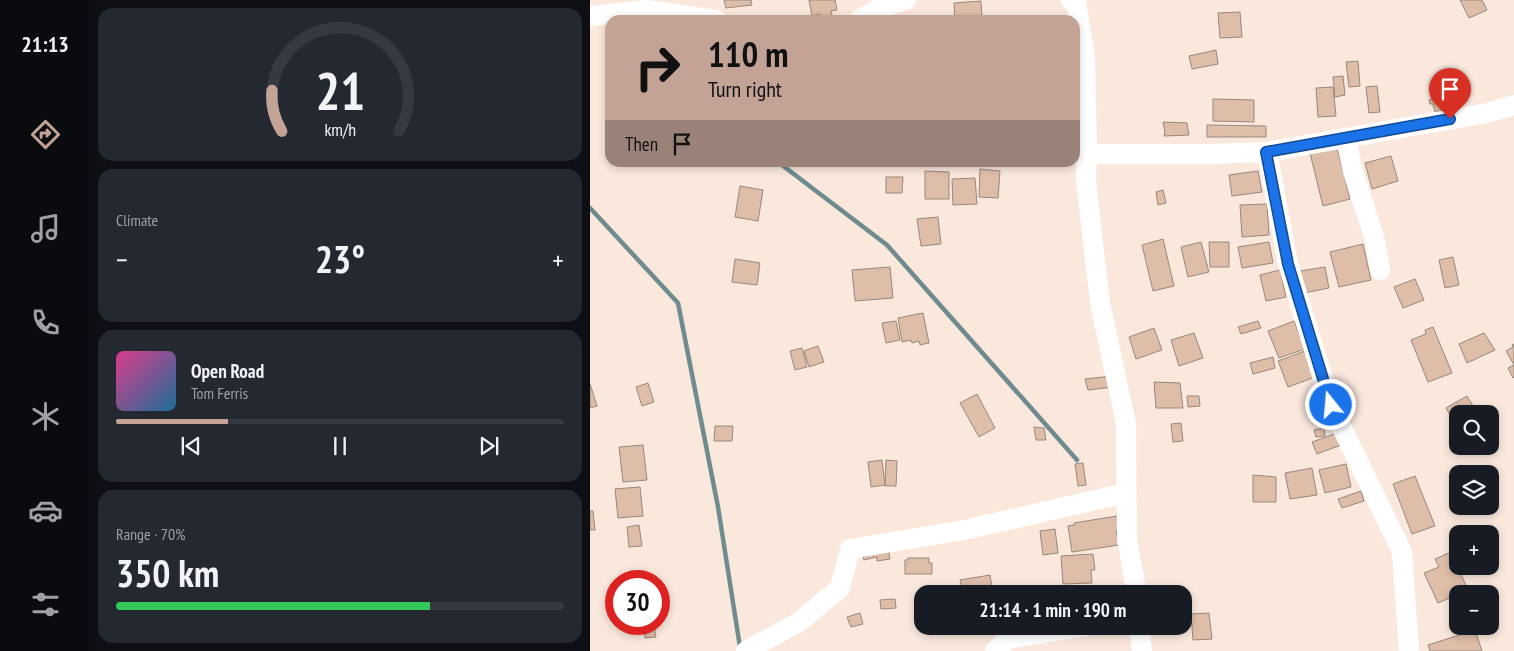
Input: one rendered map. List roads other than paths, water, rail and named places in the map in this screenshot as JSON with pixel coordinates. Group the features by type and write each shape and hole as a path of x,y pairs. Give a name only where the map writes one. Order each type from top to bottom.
{"street":[{"path":"868,15 878,9 906,0"},
{"path":"1071,0 1076,1 1078,15"},
{"path":"590,16 647,10 682,15"},
{"path":"1080,30 1084,59 1081,154 1086,181 1100,303 1126,424 1127,540 1135,585"},
{"path":"1081,154 1266,152 1487,113 1514,105"},
{"path":"1346,138 1353,172 1375,240 1380,270"},
{"path":"1266,152 1288,264 1331,405 1402,552 1409,651"},
{"path":"746,651 800,622 840,588 850,549 964,530 1126,493"},
{"path":"995,651 1008,639 1033,635"},
{"path":"1140,635 1142,651"}],"waterway":[{"path":"785,167 887,245 1077,460"},
{"path":"590,208 678,303 718,507 740,647"}]}
